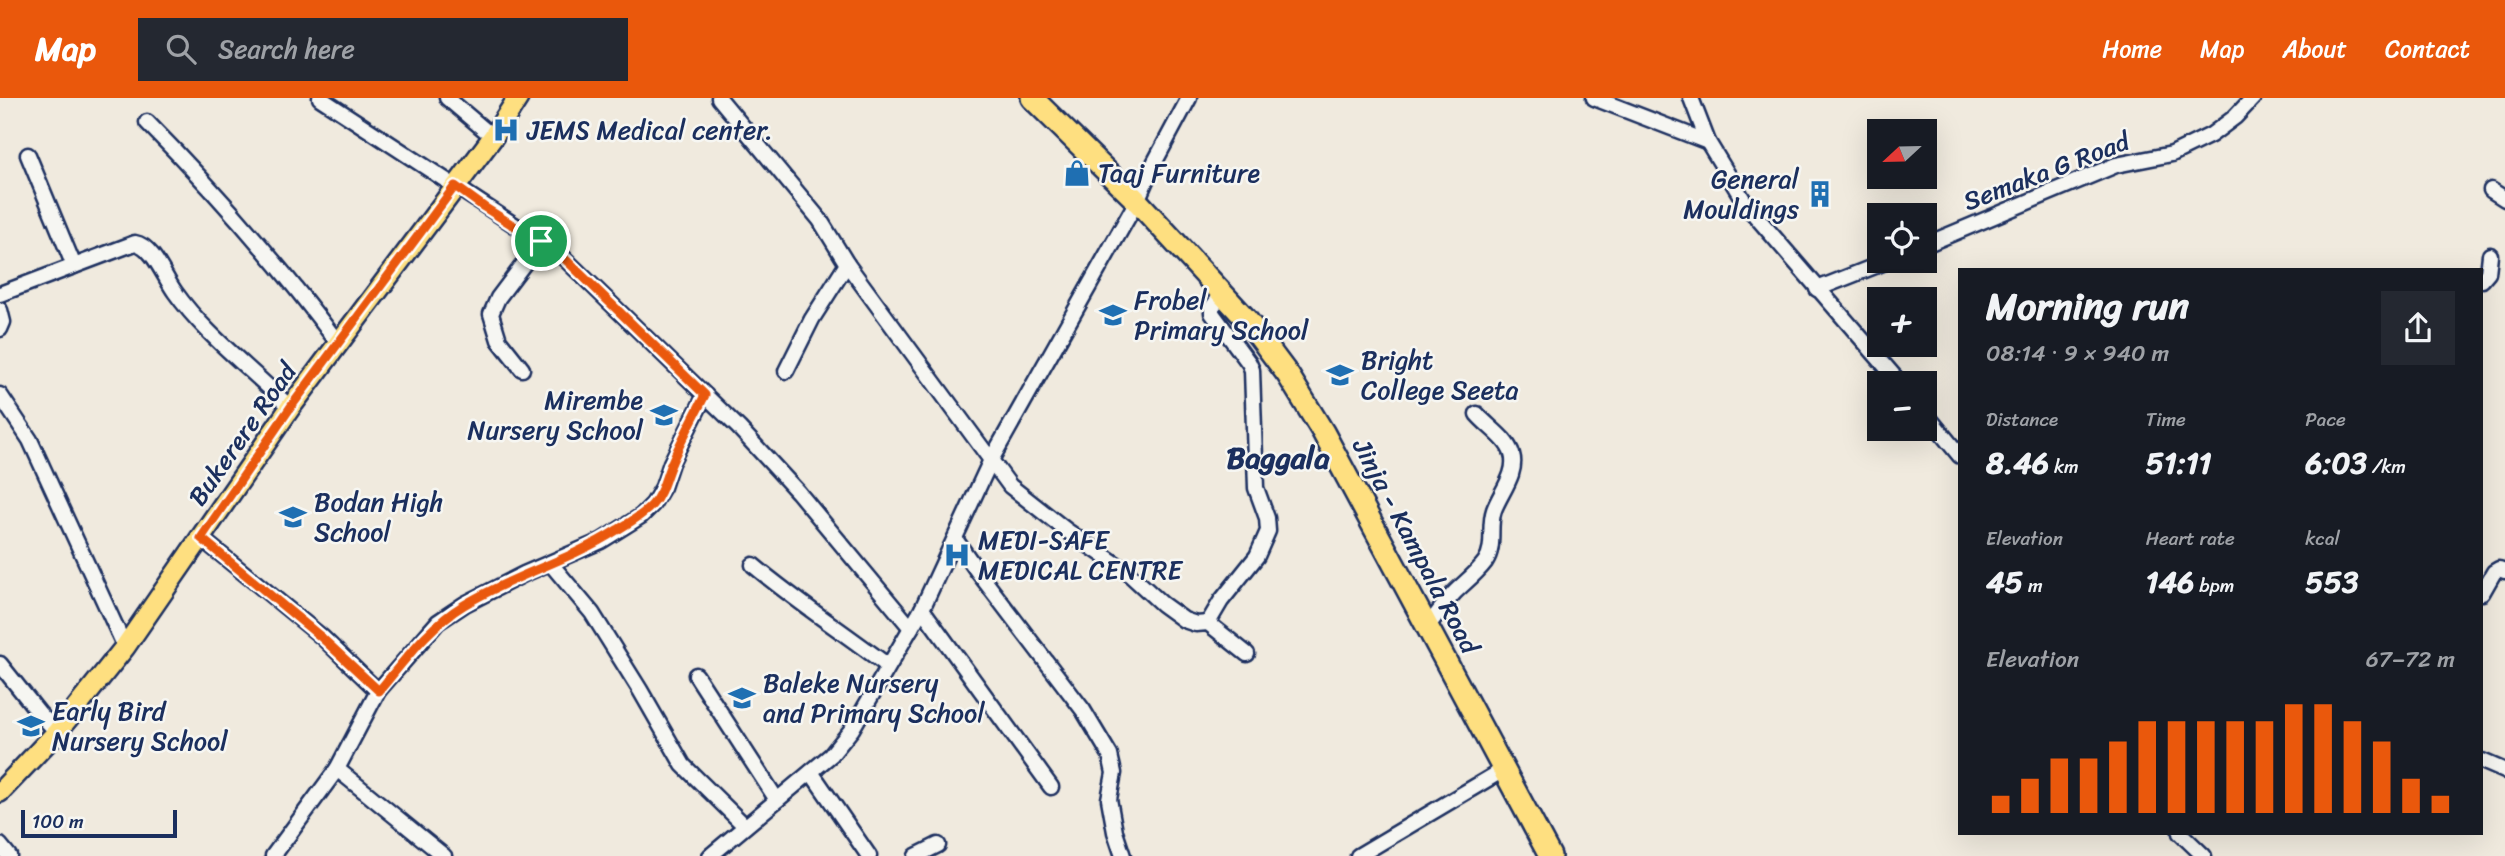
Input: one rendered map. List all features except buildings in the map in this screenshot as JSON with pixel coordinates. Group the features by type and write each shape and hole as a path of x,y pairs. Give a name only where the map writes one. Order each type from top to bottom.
{"highway":[{"name":"Jinja - Kampala Road","path":"1032,98 1137,201 1246,319 1268,347 1324,432 1550,856"}],"main road":[{"name":"Bukerere Road","path":"0,792 57,732 125,647 290,408 493,137 517,98"}],"street":[{"path":"320,98 562,256 705,395 798,492 911,628"},
{"path":"447,98 493,137"},
{"path":"719,98 820,220 847,264 1010,485 1066,530 1125,570 1184,620 1196,624 1208,623 1247,654"},
{"path":"718,854 745,827 842,743 922,609 991,460 1137,201 1189,98"},
{"path":"1594,98 1708,142"},
{"path":"1691,98 1708,142 1746,206 1889,371"},
{"name":"Semaka G Road","path":"1937,240 2116,165 2172,154 2210,135 2235,117 2253,98"},
{"path":"147,122 199,176 316,313 338,343"},
{"path":"28,155 74,266"},
{"path":"2491,190 2505,199"},
{"path":"522,369 499,340 491,314 498,298 541,241"},
{"path":"0,294 135,243 147,248 175,293 198,320 290,408"},
{"path":"2483,279 2488,273 2490,255"},
{"path":"786,370 812,319 847,264"},
{"path":"1817,289 1867,269"},
{"path":"1208,623 1264,545 1268,531 1268,518 1256,488 1252,370 1212,313 1212,307 1222,295"},
{"path":"0,310 4,322 0,329"},
{"path":"273,856 337,769 379,691 438,622 496,588 601,541 641,516 653,504 663,487 671,463 705,395"},
{"path":"2,401 30,440 125,647"},
{"path":"1427,627 1490,553 1494,510 1511,474 1514,460 1512,451 1477,414"},
{"path":"1937,428 1958,454"},
{"path":"201,538 321,637 379,691"},
{"path":"955,539 1083,710 1110,755 1114,773 1109,799 1123,856"},
{"path":"551,564 592,614 683,765 745,827"},
{"path":"753,565 785,593 888,666"},
{"path":"2483,591 2494,572 2499,569 2505,571"},
{"path":"922,609 1051,788"},
{"path":"0,663 57,732"},
{"path":"696,675 777,800"},
{"path":"2483,761 2505,771"},
{"path":"337,769 444,856"},
{"path":"1358,856 1503,770"},
{"path":"811,772 869,856"},
{"path":"2185,844 2204,856"},
{"path":"0,845 9,856"},
{"path":"916,856 938,845"}],"place":[{"name":"JEMS Medical center.","path":"506,130"},
{"name":"Taaj Furniture","path":"1077,173"},
{"name":"General Mouldings","path":"1820,194"},
{"name":"Frobel Primary School","path":"1113,315"},
{"name":"Bright College Seeta","path":"1340,375"},
{"name":"Mirembe Nursery School","path":"664,415"},
{"name":"Bodan High School","path":"293,517"},
{"name":"MEDI-SAFE MEDICAL CENTRE","path":"957,555"},
{"name":"Baleke Nursery and Primary School","path":"742,698"},
{"name":"Early Bird Nursery School","path":"31,726"}],"district":[{"name":"Baggala","path":"1278,458"}],"route":[{"path":"455,186 541,241 562,256 705,395 671,463 663,487 653,504 641,516 601,541 524,574 465,604 438,622 379,691 321,637 201,538 290,408 455,186"}]}
